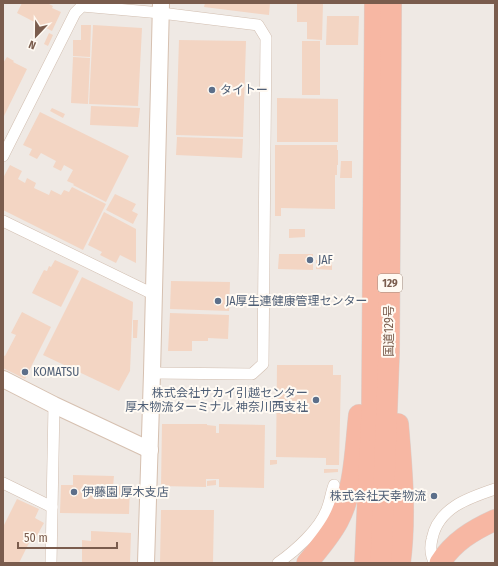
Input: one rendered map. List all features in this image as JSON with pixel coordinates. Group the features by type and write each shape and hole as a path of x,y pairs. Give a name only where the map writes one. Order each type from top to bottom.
{"highway":[{"name":"国道129号","path":"365,563 372,411 375,3"},
{"name":"国道129号","path":"381,563 389,352 391,3"},
{"path":"307,563 330,534 338,521 349,494 361,398 373,322"},
{"path":"389,352 402,468 403,517 400,563"},
{"path":"440,563 450,549 471,532 495,520"}],"street":[{"path":"3,156 75,13 82,6 161,8 258,25 266,38 263,364 252,374 152,373"},
{"path":"146,563 161,8"},
{"path":"3,221 153,294"},
{"path":"3,379 54,405 150,450"},
{"path":"51,563 54,405"},
{"path":"3,483 52,507"},
{"path":"278,563 312,533 323,518 327,510 334,485"},
{"path":"435,563 431,557 430,544 433,532 439,519 447,511 478,495 495,489"}],"shaded area":[{"path":"3,3 495,3 495,563 3,563"}],"building":[{"path":"22,3 47,3 53,6 52,8 61,12 52,31 17,13"},
{"path":"205,3 270,3 269,15 204,7"},
{"path":"297,3 323,3 322,40 307,39 307,22 297,22"},
{"path":"327,16 359,16 358,45 326,45"},
{"path":"81,25 91,25 90,57 73,56 73,40 81,40"},
{"path":"93,25 142,28 138,106 89,104"},
{"path":"49,33 53,35 48,46 44,44"},
{"path":"179,40 246,41 243,137 176,135"},
{"path":"302,41 320,41 320,95 302,95"},
{"path":"7,57 14,61 13,62 27,69 3,118 3,63"},
{"path":"73,57 90,58 88,104 71,103"},
{"path":"277,98 338,99 338,142 277,142"},
{"path":"91,106 140,108 138,127 90,125"},
{"path":"52,108 65,114 63,118 50,111"},
{"path":"40,112 129,156 106,202 67,181 73,170 64,165 61,171 53,167 56,161 41,153 37,159 29,155 32,149 23,145"},
{"path":"177,137 243,139 242,158 176,155"},
{"path":"275,145 337,145 338,165 337,175 335,175 335,209 281,208 281,216 275,216"},
{"path":"341,161 352,161 352,178 340,178"},
{"path":"10,165 22,171 18,179 25,183 27,178 36,183 34,188 49,195 51,190 61,195 64,190 69,192 72,187 106,204 83,250 3,210 3,178"},
{"path":"115,194 136,204 132,211 138,214 133,224 106,210"},
{"path":"104,212 136,229 136,263 120,255 116,263 100,255 102,252 88,245"},
{"path":"289,229 305,229 305,237 289,238"},
{"path":"279,254 313,254 313,270 278,269"},
{"path":"55,260 79,271 61,307 32,293 44,270 47,271 49,266 51,267"},
{"path":"316,260 332,260 332,270 316,269"},
{"path":"82,277 133,302 130,371 119,391 43,355"},
{"path":"171,281 230,282 229,311 170,309"},
{"path":"22,312 51,327 25,379 3,368 3,355 5,356 16,335 11,333"},
{"path":"170,313 229,315 228,339 208,338 208,341 192,341 192,351 168,351"},
{"path":"133,320 138,320 137,338 133,338"},
{"path":"277,365 333,365 333,375 341,375 339,465 326,465 326,458 276,457"},
{"path":"162,424 207,424 216,426 216,433 219,433 219,424 265,425 264,488 219,487 219,479 206,479 206,487 161,486"},
{"path":"270,460 277,460 277,464 270,465"},
{"path":"324,469 338,469 338,472 324,473"},
{"path":"73,475 114,476 113,486 130,486 129,514 60,513 61,485 73,485"},
{"path":"216,480 216,485 207,486 207,481"},
{"path":"17,499 39,509 35,518 44,523 35,539 32,537 19,563 6,563 3,562 3,527"},
{"path":"161,510 214,510 213,563 160,563"},
{"path":"91,531 131,533 130,563 82,563 82,540 91,541"}],"place":[{"name":"タイトー","path":"212,90"},
{"name":"JAF","path":"310,260"},
{"name":"JA厚生連健康管理センター","path":"218,301"},
{"name":"KOMATSU","path":"25,372"},
{"name":"株式会社サカイ引越センター 厚木物流ターミナル 神奈川西支社","path":"316,400"},
{"name":"伊藤園 厚木支店","path":"74,492"},
{"name":"株式会社天幸物流","path":"434,496"}]}
